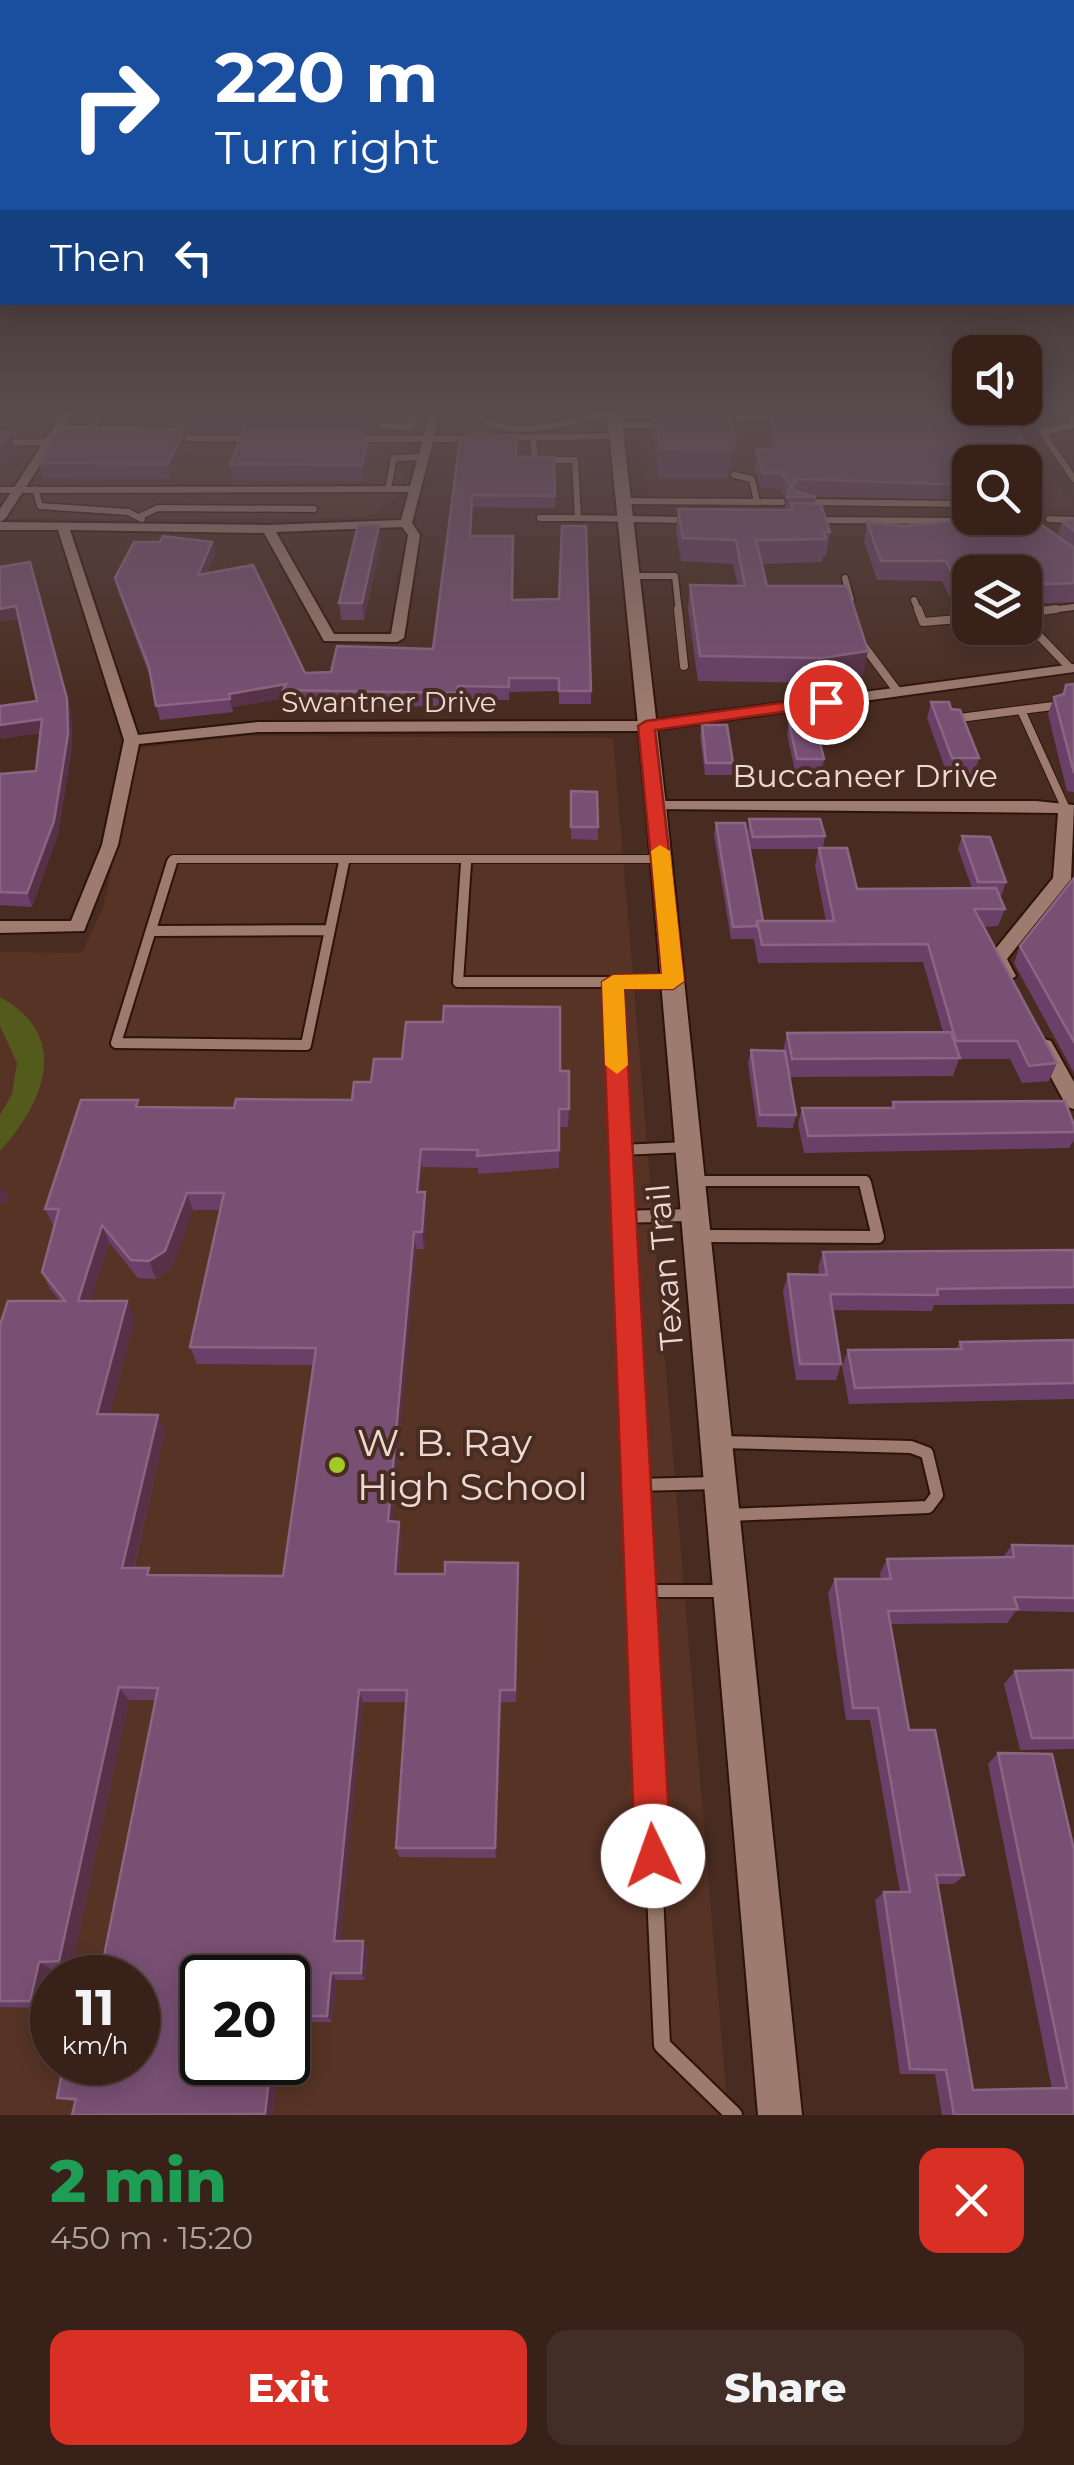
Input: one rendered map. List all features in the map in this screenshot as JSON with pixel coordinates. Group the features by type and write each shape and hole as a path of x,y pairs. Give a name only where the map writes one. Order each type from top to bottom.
{"street":[{"path":"268,529 329,638 397,638 414,535 406,524 409,511"},
{"name":"Texan Trail","path":"623,511 656,806 780,2115"},
{"path":"0,526 63,528 142,522 268,529 406,524"},
{"path":"0,927 78,926 110,845 132,740 63,528"},
{"name":"Swantner Drive","path":"132,740 258,727 646,726 1072,668"},
{"name":"Buccaneer Drive","path":"656,806 1070,809"},
{"path":"1014,990 997,958 1062,879 1070,809"},
{"path":"1031,1022 1074,1101"}],"lane":[{"path":"70,511 142,522 155,511"},
{"path":"578,511 578,518"},
{"path":"540,518 578,518 619,511"},
{"path":"629,511 702,520"},
{"path":"1049,519 1074,520"},
{"path":"799,520 952,521"},
{"path":"630,576 674,576 684,666"},
{"path":"845,578 854,610"},
{"path":"914,600 923,622 952,620"},
{"path":"1042,606 1047,605"},
{"path":"1042,610 1074,607"},
{"path":"860,633 866,656 898,692"},
{"path":"1042,638 1072,668"},
{"path":"952,720 1053,706"},
{"path":"1022,710 1070,809"},
{"path":"344,861 306,1045 116,1043 172,859 661,859"},
{"path":"466,862 458,982 673,981"},
{"path":"151,931 330,930"},
{"path":"613,982 662,2045 734,2115"},
{"path":"620,1150 688,1147"},
{"path":"622,1217 878,1238 865,1181 692,1181"},
{"path":"716,1442 912,1446 927,1453 937,1495 928,1506 724,1515"},
{"path":"636,1485 720,1483"},
{"path":"640,1592 731,1591"}],"shaded area":[{"path":"0,511 378,511 342,519 0,519"},
{"name":"W. B. Ray High School","path":"246,736 613,738 728,2115 0,2115 0,952 82,953 104,905 138,748"}],"green space":[{"path":"0,997 22,1013 37,1031 44,1071 29,1112 0,1151 0,1115 12,1094 17,1063 0,1026"}],"building":[{"path":"451,511 471,511 470,536 513,536 512,600 559,599 562,526 586,526 591,691 559,691 559,678 509,678 509,687 458,686 457,693 283,690 286,684 229,694 230,699 156,706 149,667 115,578 134,542 160,542 163,536 212,542 198,575 253,565 305,673 331,672 337,646 433,649"},
{"path":"678,511 823,511 830,532 824,532 826,539 756,540 767,586 847,586 868,651 822,658 700,656 690,585 745,586 736,540 683,538"},
{"path":"1074,519 1074,531 1062,521"},
{"path":"952,521 952,535 1042,535 1042,525 1074,548 1074,583 1042,584 1042,555 952,555 952,572 946,561 881,561 867,522 904,526"},
{"path":"358,525 379,525 362,603 339,603"},
{"path":"30,562 67,699 68,734 54,821 27,893 0,892 0,774 36,771 42,719 0,725 0,706 37,701 16,606 0,609 0,567"},
{"path":"1074,684 1074,773 1054,697 1064,694 1066,685"},
{"path":"931,702 949,702 951,709 960,710 979,758 952,758"},
{"path":"789,722 815,722 824,759 797,759"},
{"path":"702,725 727,725 733,763 706,763"},
{"path":"571,791 597,792 598,827 571,827"},
{"path":"749,819 820,819 825,836 753,837"},
{"path":"716,823 745,823 763,921 757,921 756,926 733,927"},
{"path":"962,836 990,837 1006,882 978,882"},
{"path":"819,848 847,848 857,889 996,888 1005,909 974,909 1057,1063 1029,1066 1017,1041 956,1041 928,944 762,945 757,921 834,921"},
{"path":"1074,878 1074,1042 1020,946"},
{"path":"444,1006 560,1007 560,1071 569,1071 569,1109 559,1109 559,1150 477,1156 478,1150 421,1149 417,1192 425,1192 422,1232 414,1232 388,1521 399,1522 395,1574 445,1574 445,1562 518,1563 515,1690 500,1690 495,1848 396,1848 407,1690 359,1690 334,1941 363,1941 361,1973 331,1973 327,2016 310,2016 310,1955 180,1955 180,2085 268,2085 265,2114 72,2115 76,2099 57,2098 60,2085 160,2085 160,1955 104,1955 158,1688 119,1687 60,1955 30,1955 30,2001 0,2001 0,1325 8,1301 65,1301 42,1272 59,1209 45,1209 81,1100 138,1100 136,1107 234,1108 236,1099 352,1100 354,1082 371,1082 374,1059 402,1059 406,1022 443,1022","holes":["187,1193 224,1193 190,1347 316,1348 283,1576 147,1575 149,1568 122,1568 158,1415 97,1414 127,1301 78,1301 102,1225 131,1260 149,1261 165,1251"]},
{"path":"951,1032 960,1058 792,1059 787,1033"},
{"path":"751,1050 785,1051 796,1115 760,1115"},
{"path":"1065,1101 1074,1132 808,1136 802,1108 894,1108 893,1102"},
{"path":"1074,1250 1074,1287 937,1289 938,1295 830,1294 841,1364 800,1364 788,1274 827,1275 823,1252"},
{"path":"1074,1340 1074,1383 855,1388 848,1350 962,1349 960,1342"},
{"path":"1012,1545 1074,1546 1074,1598 1014,1597 1018,1609 888,1611 909,1730 935,1730 964,1875 936,1875 973,2090 1067,2088 998,1753 1052,1754 1074,1850 1074,2115 954,2115 946,2070 910,2069 884,1892 910,1892 878,1708 853,1708 835,1579 891,1579 887,1559 1014,1557"},
{"path":"1074,1670 1074,1738 1032,1738 1015,1671"}],"slow traffic":[{"path":"617,1065 613,982 673,981 660,851"}],"place":[{"name":"W. B. Ray High School","path":"337,1465"}],"route":[{"path":"653,1856 613,982 673,981 646,726 826,702"}]}
